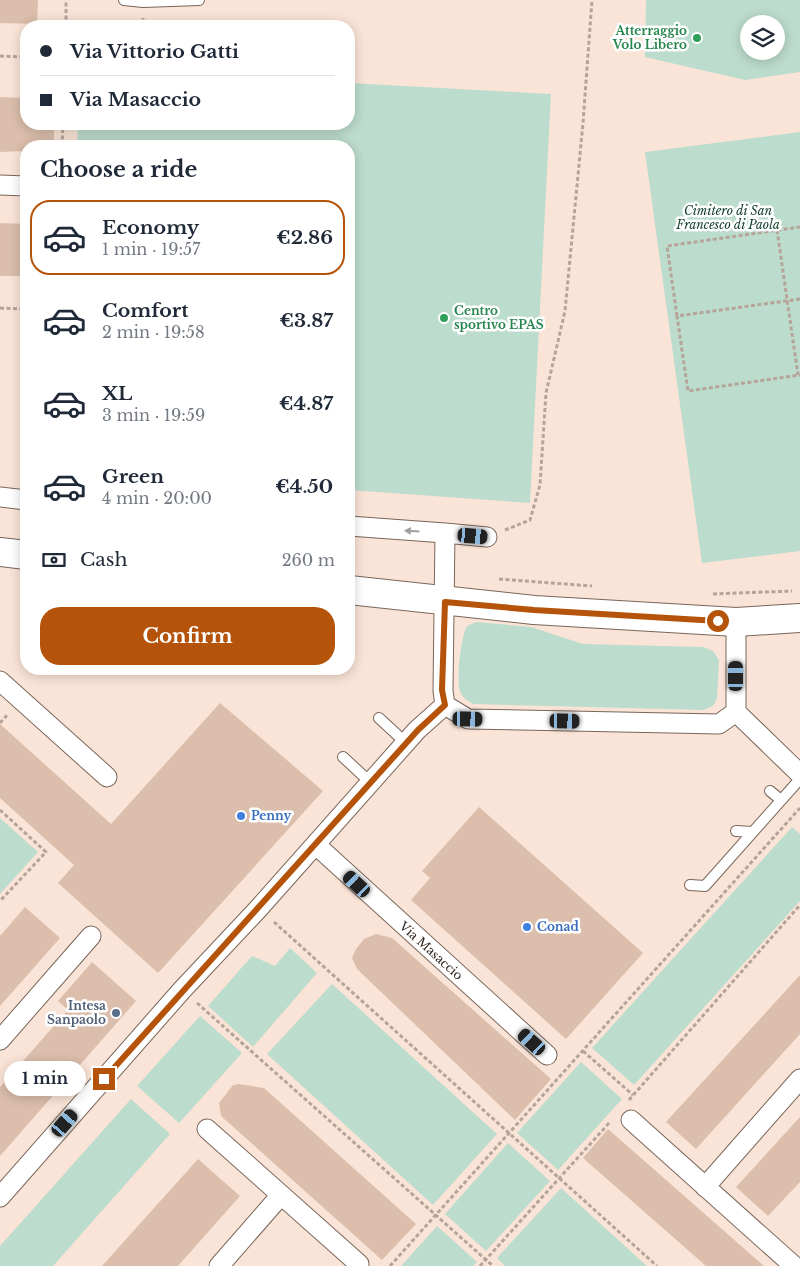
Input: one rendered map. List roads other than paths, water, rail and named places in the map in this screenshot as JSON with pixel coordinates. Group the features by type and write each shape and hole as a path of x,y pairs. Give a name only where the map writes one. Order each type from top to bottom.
{"street":[{"path":"0,185 20,186"},
{"path":"0,497 20,499"},
{"path":"355,526 487,537"},
{"path":"445,533 442,690 445,705 468,719 720,724 736,712"},
{"path":"0,552 20,554"},
{"path":"355,591 445,602 534,610 736,622 800,618"},
{"path":"736,622 736,712 800,774"},
{"path":"0,681 107,777"},
{"path":"0,1197 182,990 316,845 406,743 445,705"},
{"name":"Via Masaccio","path":"316,845 362,879 547,1055"},
{"path":"0,1040 91,936"},
{"path":"705,1187 800,1079"},
{"path":"623,1115 794,1266"},
{"path":"207,1129 360,1264"},
{"path":"220,1266 281,1195"}],"lane":[{"path":"124,0 143,2 199,0"},
{"path":"378,718 406,743"},
{"path":"342,757 371,783"},
{"path":"690,886 705,886 800,779"},
{"path":"770,791 781,800"},
{"path":"736,831 753,832"}],"place":[{"name":"Atterraggio Volo Libero","path":"697,38"},
{"name":"Centro sportivo EPAS","path":"444,318"},
{"name":"Penny","path":"241,816"},
{"name":"Conad","path":"527,927"},
{"name":"Intesa Sanpaolo","path":"116,1013"}],"park label":[{"name":"Cimitero di San Francesco di Paola","path":"728,218"}]}
